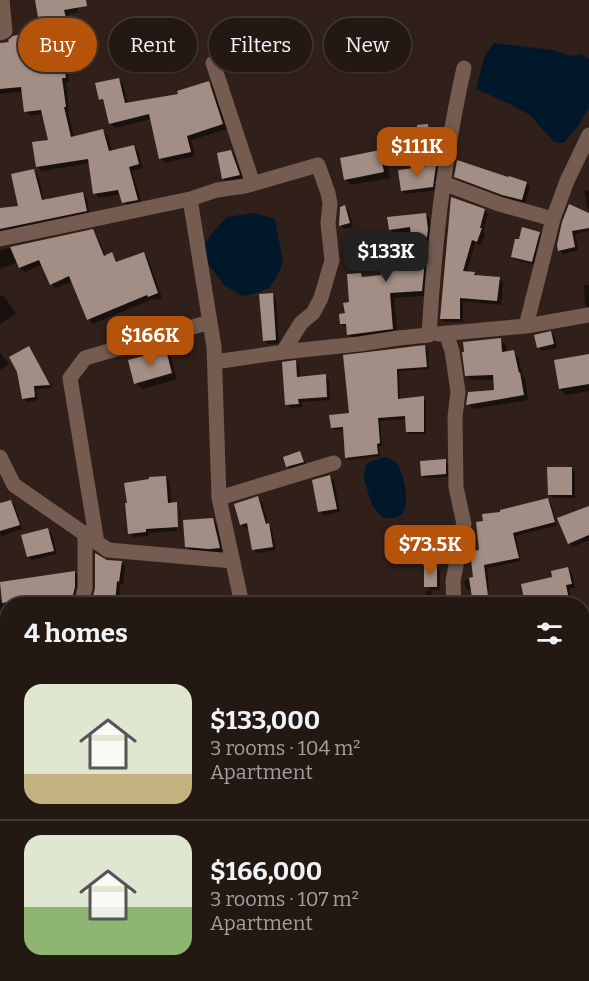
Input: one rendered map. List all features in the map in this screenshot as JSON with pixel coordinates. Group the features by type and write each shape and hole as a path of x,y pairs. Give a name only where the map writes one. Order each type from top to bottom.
{"street":[{"path":"0,33 5,31 2,0"},
{"path":"429,335 443,183 464,68"},
{"path":"216,72 253,184"},
{"path":"526,326 553,219 567,181 589,135"},
{"path":"0,239 190,199 318,165 331,208 328,223 332,260 317,306 313,313 301,323 283,352"},
{"path":"443,183 499,204 553,219"},
{"path":"190,199 214,347 219,498 241,597"},
{"path":"215,362 398,338 526,326 589,315"},
{"path":"83,597 91,539 70,378 85,358 210,322"},
{"path":"447,333 458,392 455,417 456,487 464,524 453,581 454,597"},
{"path":"0,457 14,485 108,550 233,561"},
{"path":"219,498 334,463"}],"water":[{"path":"494,43 552,50 571,56 581,54 589,59 589,107 578,126 564,143 554,142 530,115 476,89 485,55"},
{"path":"254,213 275,219 283,262 269,288 242,296 224,285 207,262 203,247 227,217"},
{"path":"386,457 398,465 406,490 404,511 393,518 383,518 372,505 364,479 365,466"}],"building":[{"path":"35,0 86,0 87,6 64,10 66,18 38,18"},
{"path":"18,35 18,72 65,72 66,78 62,78 66,107 64,107 71,137 103,129 109,151 134,145 139,164 129,167 138,200 122,203 118,190 93,194 88,159 36,167 32,142 48,140 41,110 24,112 21,87 0,89 0,43 9,42 8,40"},
{"path":"119,78 125,103 178,94 177,91 209,81 223,124 187,136 191,152 159,159 149,114 109,124 103,99 99,100 95,83"},
{"path":"428,124 430,142 383,145 382,131 417,130 417,125"},
{"path":"231,150 240,175 222,179 217,153"},
{"path":"380,150 384,172 344,180 340,158"},
{"path":"457,160 527,182 522,200 454,177"},
{"path":"436,165 433,187 401,191 398,170"},
{"path":"34,169 42,200 83,192 87,211 0,229 0,208 18,206 11,174"},
{"path":"451,197 485,209 480,228 482,228 477,242 472,240 463,271 475,272 474,275 500,277 497,301 460,298 460,319 440,319"},
{"path":"569,204 589,213 589,228 572,231 575,247 558,251 557,245 562,222"},
{"path":"345,205 350,223 339,226 340,207"},
{"path":"426,213 428,229 427,237 422,238 424,271 422,291 390,293 393,329 347,335 346,324 340,324 339,314 345,313 343,303 349,302 347,274 361,273 362,277 391,274 389,257 413,255 410,227 389,230 387,217"},
{"path":"522,227 540,232 532,262 511,257 515,239 519,239"},
{"path":"93,229 104,256 112,252 116,262 144,252 158,293 148,297 147,295 87,320 69,276 50,285 39,260 19,268 10,247"},
{"path":"273,293 276,340 263,341 259,294"},
{"path":"551,331 554,344 537,348 534,335"},
{"path":"501,338 502,352 514,350 524,395 466,405 468,392 494,390 493,375 465,376 463,342"},
{"path":"425,345 427,367 397,369 398,399 424,396 424,432 406,432 405,416 378,418 380,443 377,444 378,454 345,458 343,427 331,428 329,415 349,413 343,355"},
{"path":"29,346 50,385 34,386 35,397 22,399 17,372 9,357"},
{"path":"166,350 172,373 134,384 128,360"},
{"path":"589,354 589,384 559,389 554,360"},
{"path":"296,360 297,377 326,374 327,397 298,399 299,404 285,405 282,362"},
{"path":"300,451 304,462 286,467 283,457"},
{"path":"446,459 446,474 421,476 420,461"},
{"path":"547,467 572,467 572,495 548,495"},
{"path":"330,475 337,509 318,512 312,480"},
{"path":"166,476 168,503 177,502 178,527 146,529 146,532 128,534 124,483 149,479 149,477"},
{"path":"258,496 266,524 269,523 273,547 252,550 247,523 240,525 234,504"},
{"path":"548,498 555,522 513,533 519,558 484,565 488,597 472,597 469,578 473,577 470,551 479,550 476,522 483,521 482,514 500,512 500,510"},
{"path":"11,500 20,525 0,531 0,503"},
{"path":"589,506 589,535 568,544 557,518"},
{"path":"213,518 220,548 185,547 183,520"},
{"path":"48,528 54,551 27,557 21,535"},
{"path":"399,536 400,556 387,557 386,537"},
{"path":"95,553 107,560 122,561 116,597 93,597"},
{"path":"424,565 437,565 437,587 424,587"},
{"path":"568,567 572,584 566,585 569,597 524,597 521,584 552,577 551,571"},
{"path":"75,571 72,597 1,597 0,582"}]}
